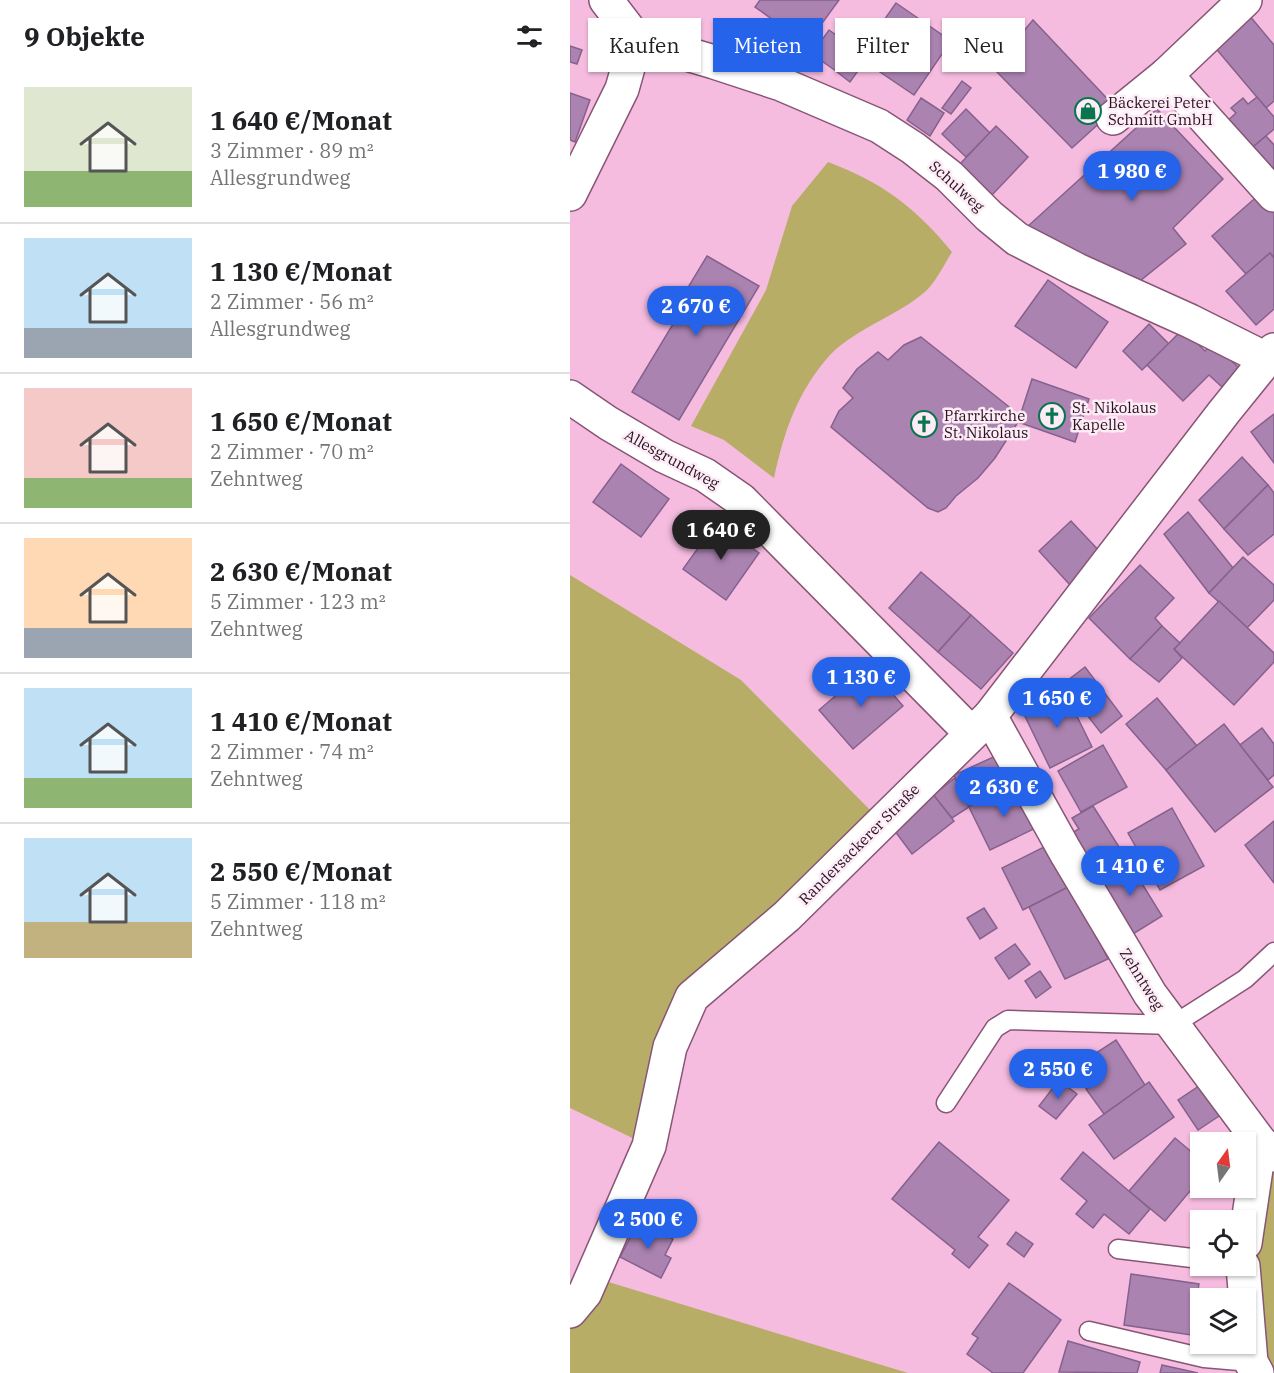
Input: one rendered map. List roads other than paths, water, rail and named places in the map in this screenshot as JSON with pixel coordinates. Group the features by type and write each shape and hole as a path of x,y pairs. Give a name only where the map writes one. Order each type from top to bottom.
{"street":[{"path":"606,0 620,18"},
{"path":"1113,118 1166,75 1245,0"},
{"name":"Schulweg","path":"701,58 781,84 879,126 913,148 949,176 989,216 1017,239 1077,270 1270,354"},
{"path":"570,194 622,89 627,72"},
{"path":"1166,75 1274,195"},
{"name":"Randersackerer Straße","path":"570,1311 585,1293 649,1146 670,1047 692,997 787,916 980,725 1270,354"},
{"name":"Allesgrundweg","path":"570,397 608,423 664,456 705,475 741,500 980,725"},
{"name":"Zehntweg","path":"980,725 1143,984 1267,1148 1253,1210"},
{"path":"1244,1276 1254,1367"}],"lane":[{"path":"946,1103 995,1028 1008,1020 1173,1025 1245,979 1274,952"},
{"path":"1118,1249 1190,1258"},
{"path":"1089,1331 1204,1358 1254,1367"}],"place":[{"name":"Bäckerei Peter Schmitt GmbH","path":"1088,111"},
{"name":"St. Nikolaus Kapelle","path":"1052,416"},
{"name":"Pfarrkirche St. Nikolaus","path":"924,424"}]}
